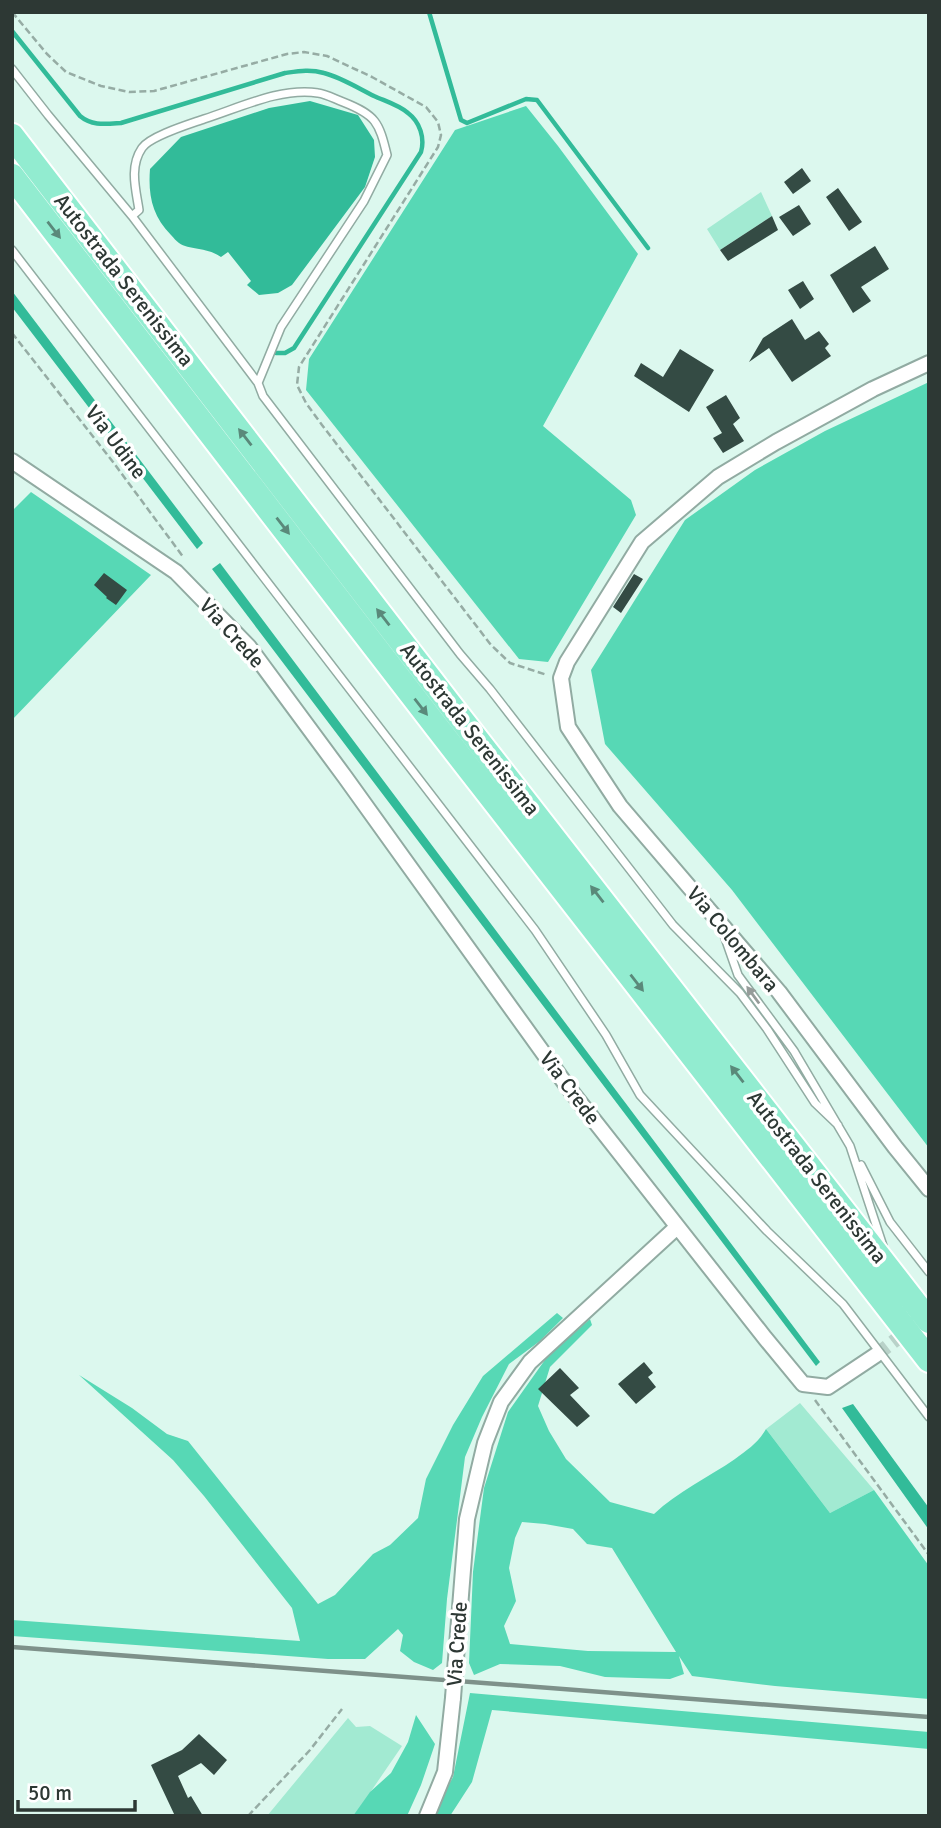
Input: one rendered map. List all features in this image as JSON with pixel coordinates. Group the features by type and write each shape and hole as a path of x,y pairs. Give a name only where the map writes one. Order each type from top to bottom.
{"highway":[{"name":"Autostrada Serenissima","path":"12,136 929,1321"},
{"name":"Autostrada Serenissima","path":"12,176 929,1360"}],"street":[{"name":"Via Colombara","path":"929,363 873,389 776,442 718,477 663,523 642,542 567,662 561,678 568,727 620,806 779,992 929,1189"},
{"name":"Via Crede","path":"12,461 176,572 248,648 345,777 567,1086 677,1227 530,1362 501,1402 485,1443 467,1519 445,1772 426,1816"},
{"path":"677,1227 803,1384 828,1387 876,1355"}],"lane":[{"path":"12,69 132,216 258,383 263,396 460,654 673,925 740,993 815,1103 838,1125"},
{"path":"132,216 139,210 134,178 136,161 143,146 170,131 294,91 319,93 360,109 379,126 387,155 364,201 281,327 258,383"},
{"path":"12,250 536,930 606,1035 640,1095 768,1231 843,1304 929,1417"},
{"path":"720,923 738,975 794,1051 850,1146 890,1222 929,1272"},
{"path":"850,1146 892,1273"}],"path":[{"name":"Via Udine","path":"12,332 184,557 176,572"},
{"path":"803,1384 929,1555"},
{"path":"248,1816 310,1750 342,1709"}],"shaded area":[{"path":"310,101 358,115 374,140 375,157 365,187 292,285 278,293 259,295 247,285 251,281 228,252 221,257 183,245 165,228 155,213 150,188 150,169 181,137 269,108"},
{"path":"526,106 638,254 543,426 631,500 636,515 548,662 519,659 306,390 309,359 455,130"},
{"path":"761,192 772,216 720,250 707,229"},
{"path":"12,291 203,543 197,549 12,307"},
{"path":"929,382 929,1148 732,890 605,744 591,670 685,520 755,470 825,431"},
{"path":"31,492 151,575 12,720 12,511"},
{"path":"220,563 820,1362 816,1366 212,569"},
{"path":"557,1313 563,1318 540,1341 509,1364 465,1457 447,1599 442,1663 433,1670 414,1662 400,1651 403,1635 398,1629 365,1659 328,1659 12,1636 12,1620 300,1641 292,1608 204,1496 173,1460 79,1375 132,1408 167,1434 188,1441 318,1604 335,1595 373,1554 390,1545 418,1518 426,1479 453,1425 483,1376"},
{"path":"590,1319 592,1325 550,1367 538,1406 566,1459 610,1502 654,1514 744,1452 766,1429 830,1513 874,1490 929,1566 929,1699 692,1676 679,1656 684,1674 670,1679 605,1677 560,1666 500,1664 474,1675 469,1663 473,1572 484,1488 508,1412 547,1357","holes":["522,1522 573,1529 587,1544 612,1548 676,1652 588,1651 510,1644 504,1626 516,1601 509,1568 515,1538"]},
{"path":"800,1403 874,1490 830,1513 766,1429"},
{"path":"853,1404 929,1508 929,1530 842,1408"},
{"path":"470,1693 929,1732 929,1749 492,1710 472,1782 450,1816 432,1816 453,1777"},
{"path":"416,1715 435,1744 407,1816 353,1816 370,1792 391,1773 408,1742"},
{"path":"348,1718 356,1727 370,1726 402,1746 354,1816 267,1816"}],"building":[{"path":"802,168 811,181 793,194 784,182"},
{"path":"838,188 862,222 849,231 826,197"},
{"path":"799,205 811,224 793,236 779,217"},
{"path":"772,216 778,230 728,261 720,250"},
{"path":"875,246 889,269 861,287 871,301 853,313 830,275"},
{"path":"803,281 814,299 800,309 788,290"},
{"path":"792,319 805,340 819,331 829,344 825,348 831,356 792,382 769,348 749,362 763,338"},
{"path":"680,349 714,370 689,412 634,376 641,363 663,377"},
{"path":"726,395 740,418 733,424 744,441 723,453 713,438 722,433 706,407"},
{"path":"104,573 127,590 116,605 94,585"},
{"path":"634,574 643,579 621,613 613,607"},
{"path":"644,1362 653,1373 648,1377 656,1387 636,1404 618,1384"},
{"path":"560,1368 579,1388 570,1395 590,1416 577,1427 538,1389"},
{"path":"199,1734 227,1760 214,1775 201,1763 178,1776 188,1798 191,1796 203,1816 175,1816 151,1765 182,1750"}],"waterway":[{"path":"429,12 461,120 467,123 526,99 537,100 648,248"},
{"path":"12,31 80,116 94,123 121,123 285,73 300,71 324,73 343,80 400,108 416,121 422,136 421,152 294,348 285,353 276,353"}],"tunnel":[{"path":"876,1355 911,1328"}],"railway":[{"path":"12,1647 929,1717"}]}
